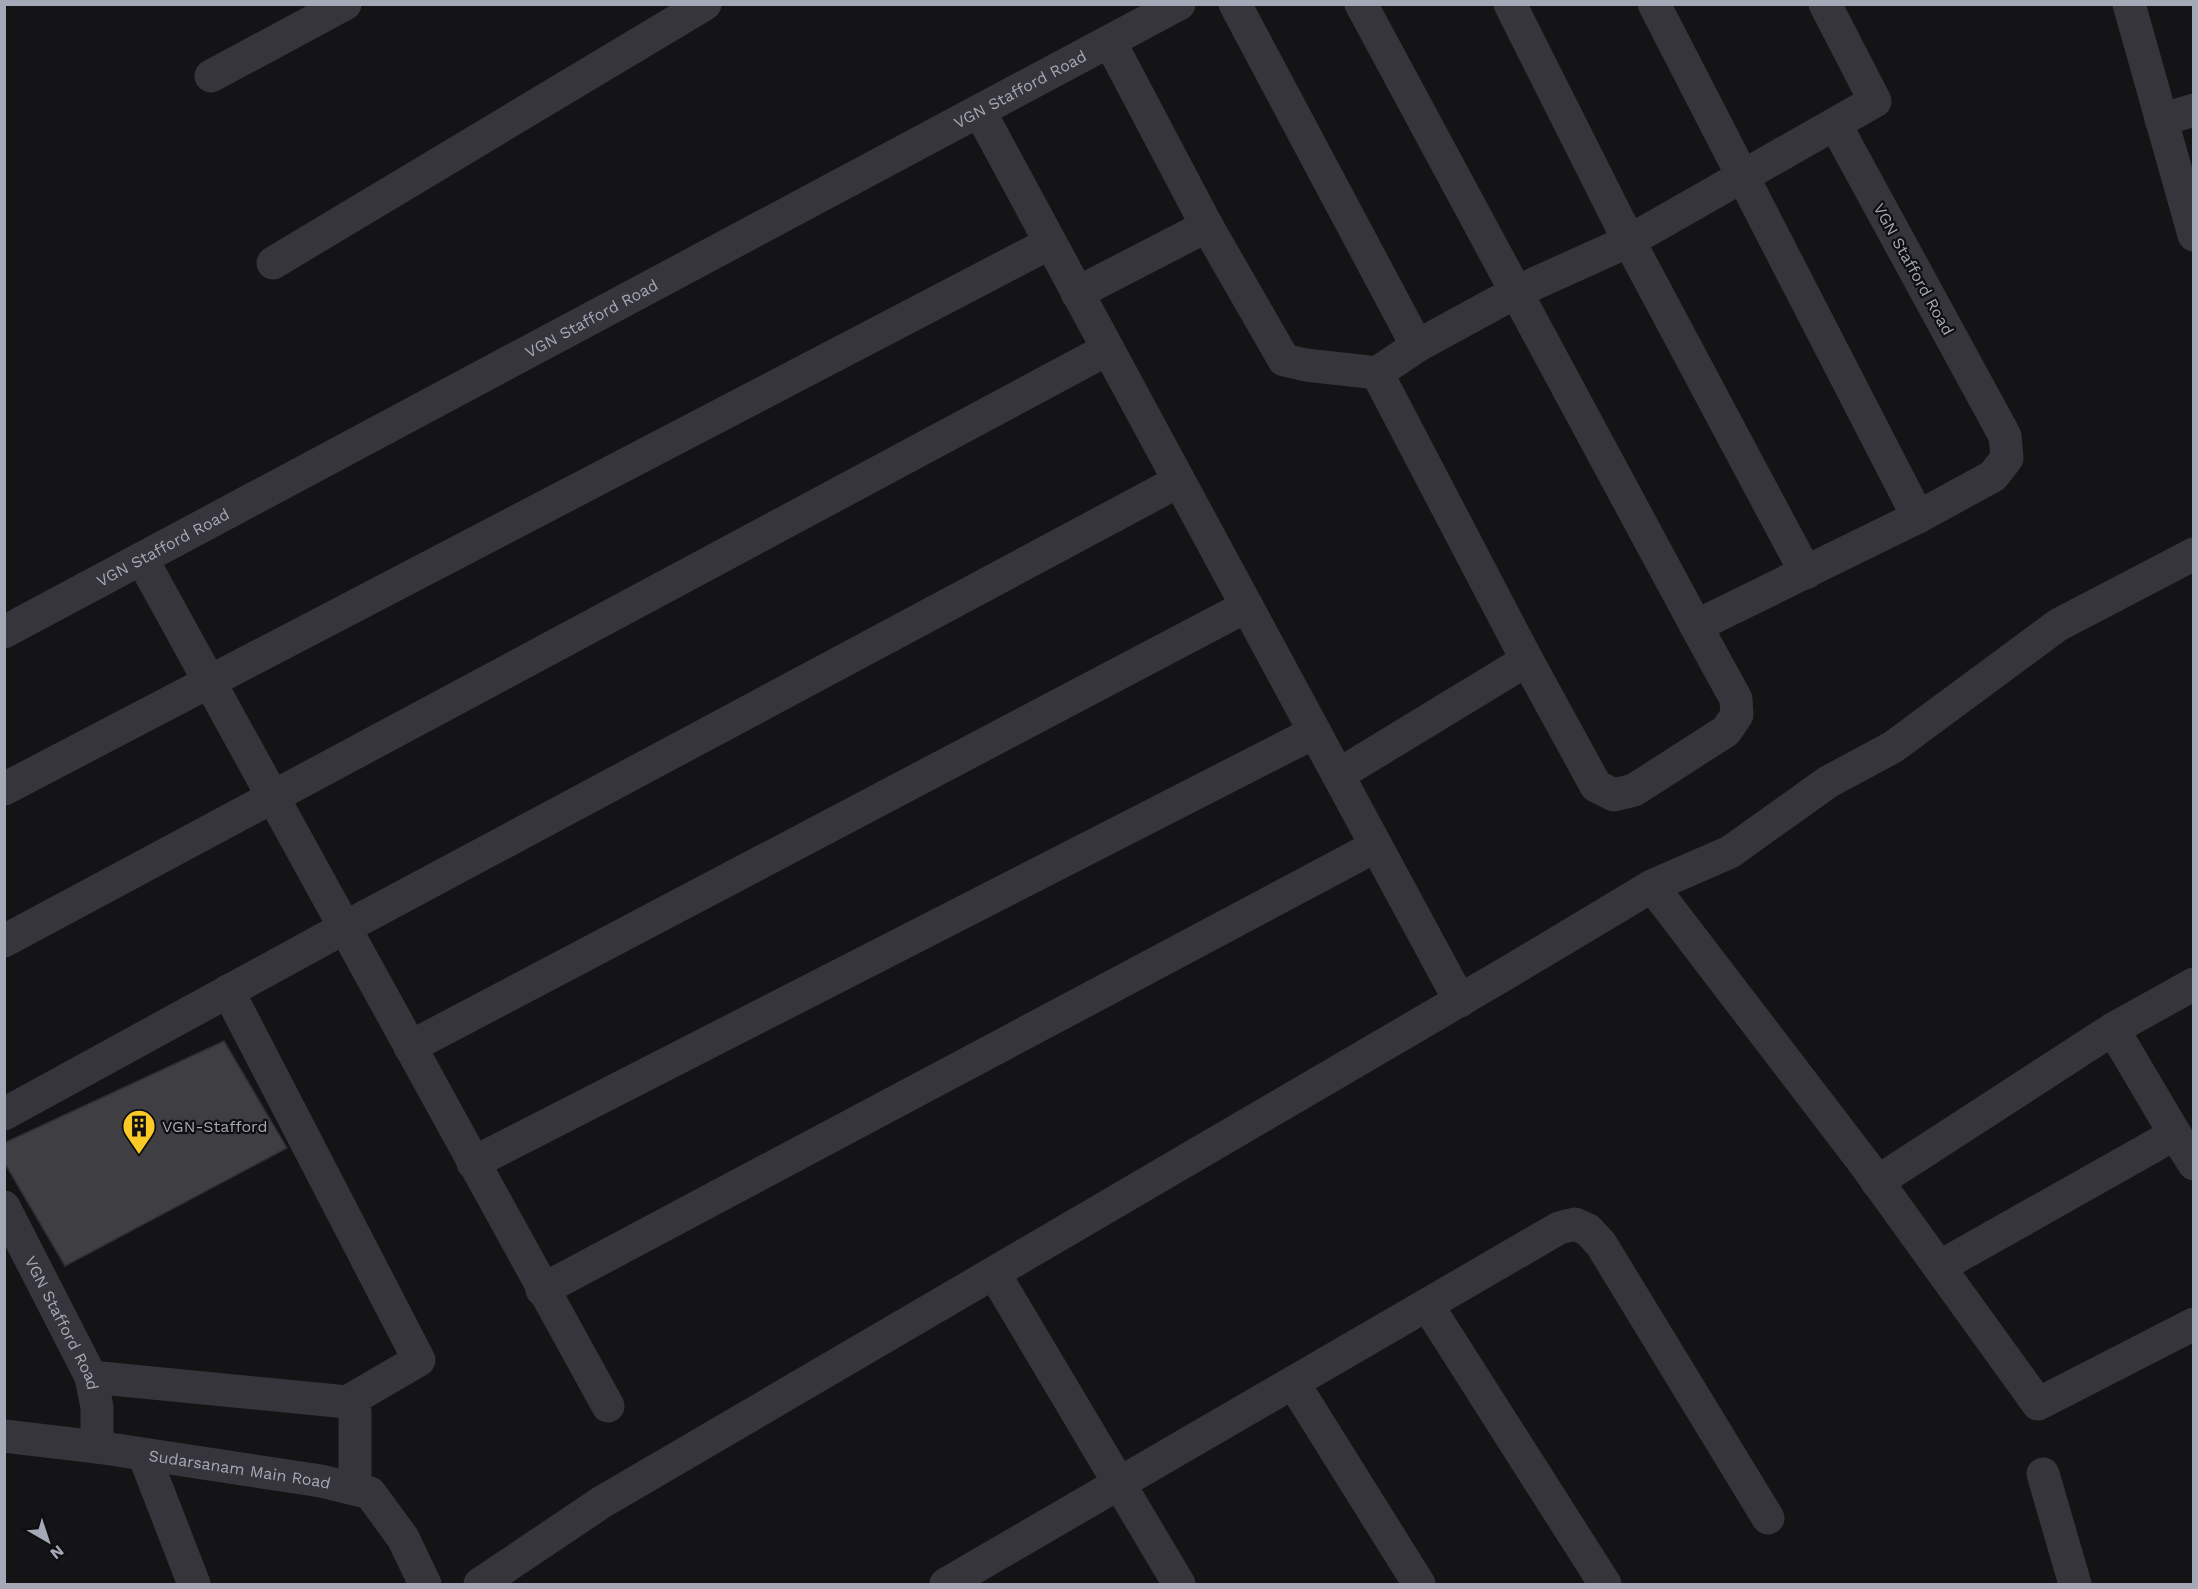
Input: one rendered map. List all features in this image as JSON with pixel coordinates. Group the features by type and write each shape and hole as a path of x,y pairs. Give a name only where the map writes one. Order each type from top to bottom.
{"street":[{"path":"211,76 345,4"},
{"path":"273,263 705,4"},
{"name":"VGN Stafford Road","path":"4,632 1179,4"},
{"path":"1234,4 1417,346"},
{"path":"1361,4 1736,699 1737,714 1726,731 1634,790 1614,795 1596,786 1527,660 1377,373"},
{"path":"1510,4 1629,240 1806,573"},
{"path":"1654,4 1918,517"},
{"path":"1110,42 1207,225 1284,360 1306,365 1377,373 1417,346 1516,292 1629,240 1875,101 1825,4"},
{"path":"2130,4 2193,235"},
{"path":"2161,120 2193,110"},
{"path":"980,112 1460,1001"},
{"name":"VGN Stafford Road","path":"1696,626 1918,517 1993,476 2007,458 2005,436 1835,124"},
{"path":"1077,293 1207,225"},
{"path":"4,789 1050,243"},
{"path":"4,941 1107,349"},
{"path":"4,1114 344,928 1179,481"},
{"path":"480,1584 602,1502 1460,1001 1652,886 1730,852 1828,782 1893,747 1963,693 2058,625 2193,554"},
{"path":"142,559 542,1290 608,1406"},
{"path":"410,1047 1247,606"},
{"path":"1338,775 1527,660"},
{"path":"473,1163 1315,732"},
{"path":"542,1290 1376,846"},
{"path":"1652,886 1878,1182 2038,1404 2193,1324"},
{"path":"1878,1182 2113,1029 2193,984"},
{"path":"91,1377 347,1402 419,1360 228,992"},
{"path":"2113,1029 2193,1164"},
{"path":"1939,1267 2175,1134"},
{"name":"VGN Stafford Road","path":"4,1208 91,1377 97,1407 97,1447"},
{"path":"957,1582 1559,1228 1575,1224 1588,1230 1601,1244 1768,1518"},
{"path":"994,1273 1179,1584"},
{"path":"1428,1306 1605,1584"},
{"path":"1294,1384 1419,1584"},
{"path":"347,1402 355,1412 355,1489"},
{"name":"Sudarsanam Main Road","path":"4,1436 97,1447 321,1482 370,1493 403,1538 425,1584"},
{"path":"144,1455 194,1584"},
{"path":"2043,1474 2075,1584"}],"building":[{"name":"VGN-Stafford","path":"224,1041 287,1148 65,1266 4,1162 4,1143"}],"place":[{"name":"VGN-Stafford","path":"139,1155"}]}
